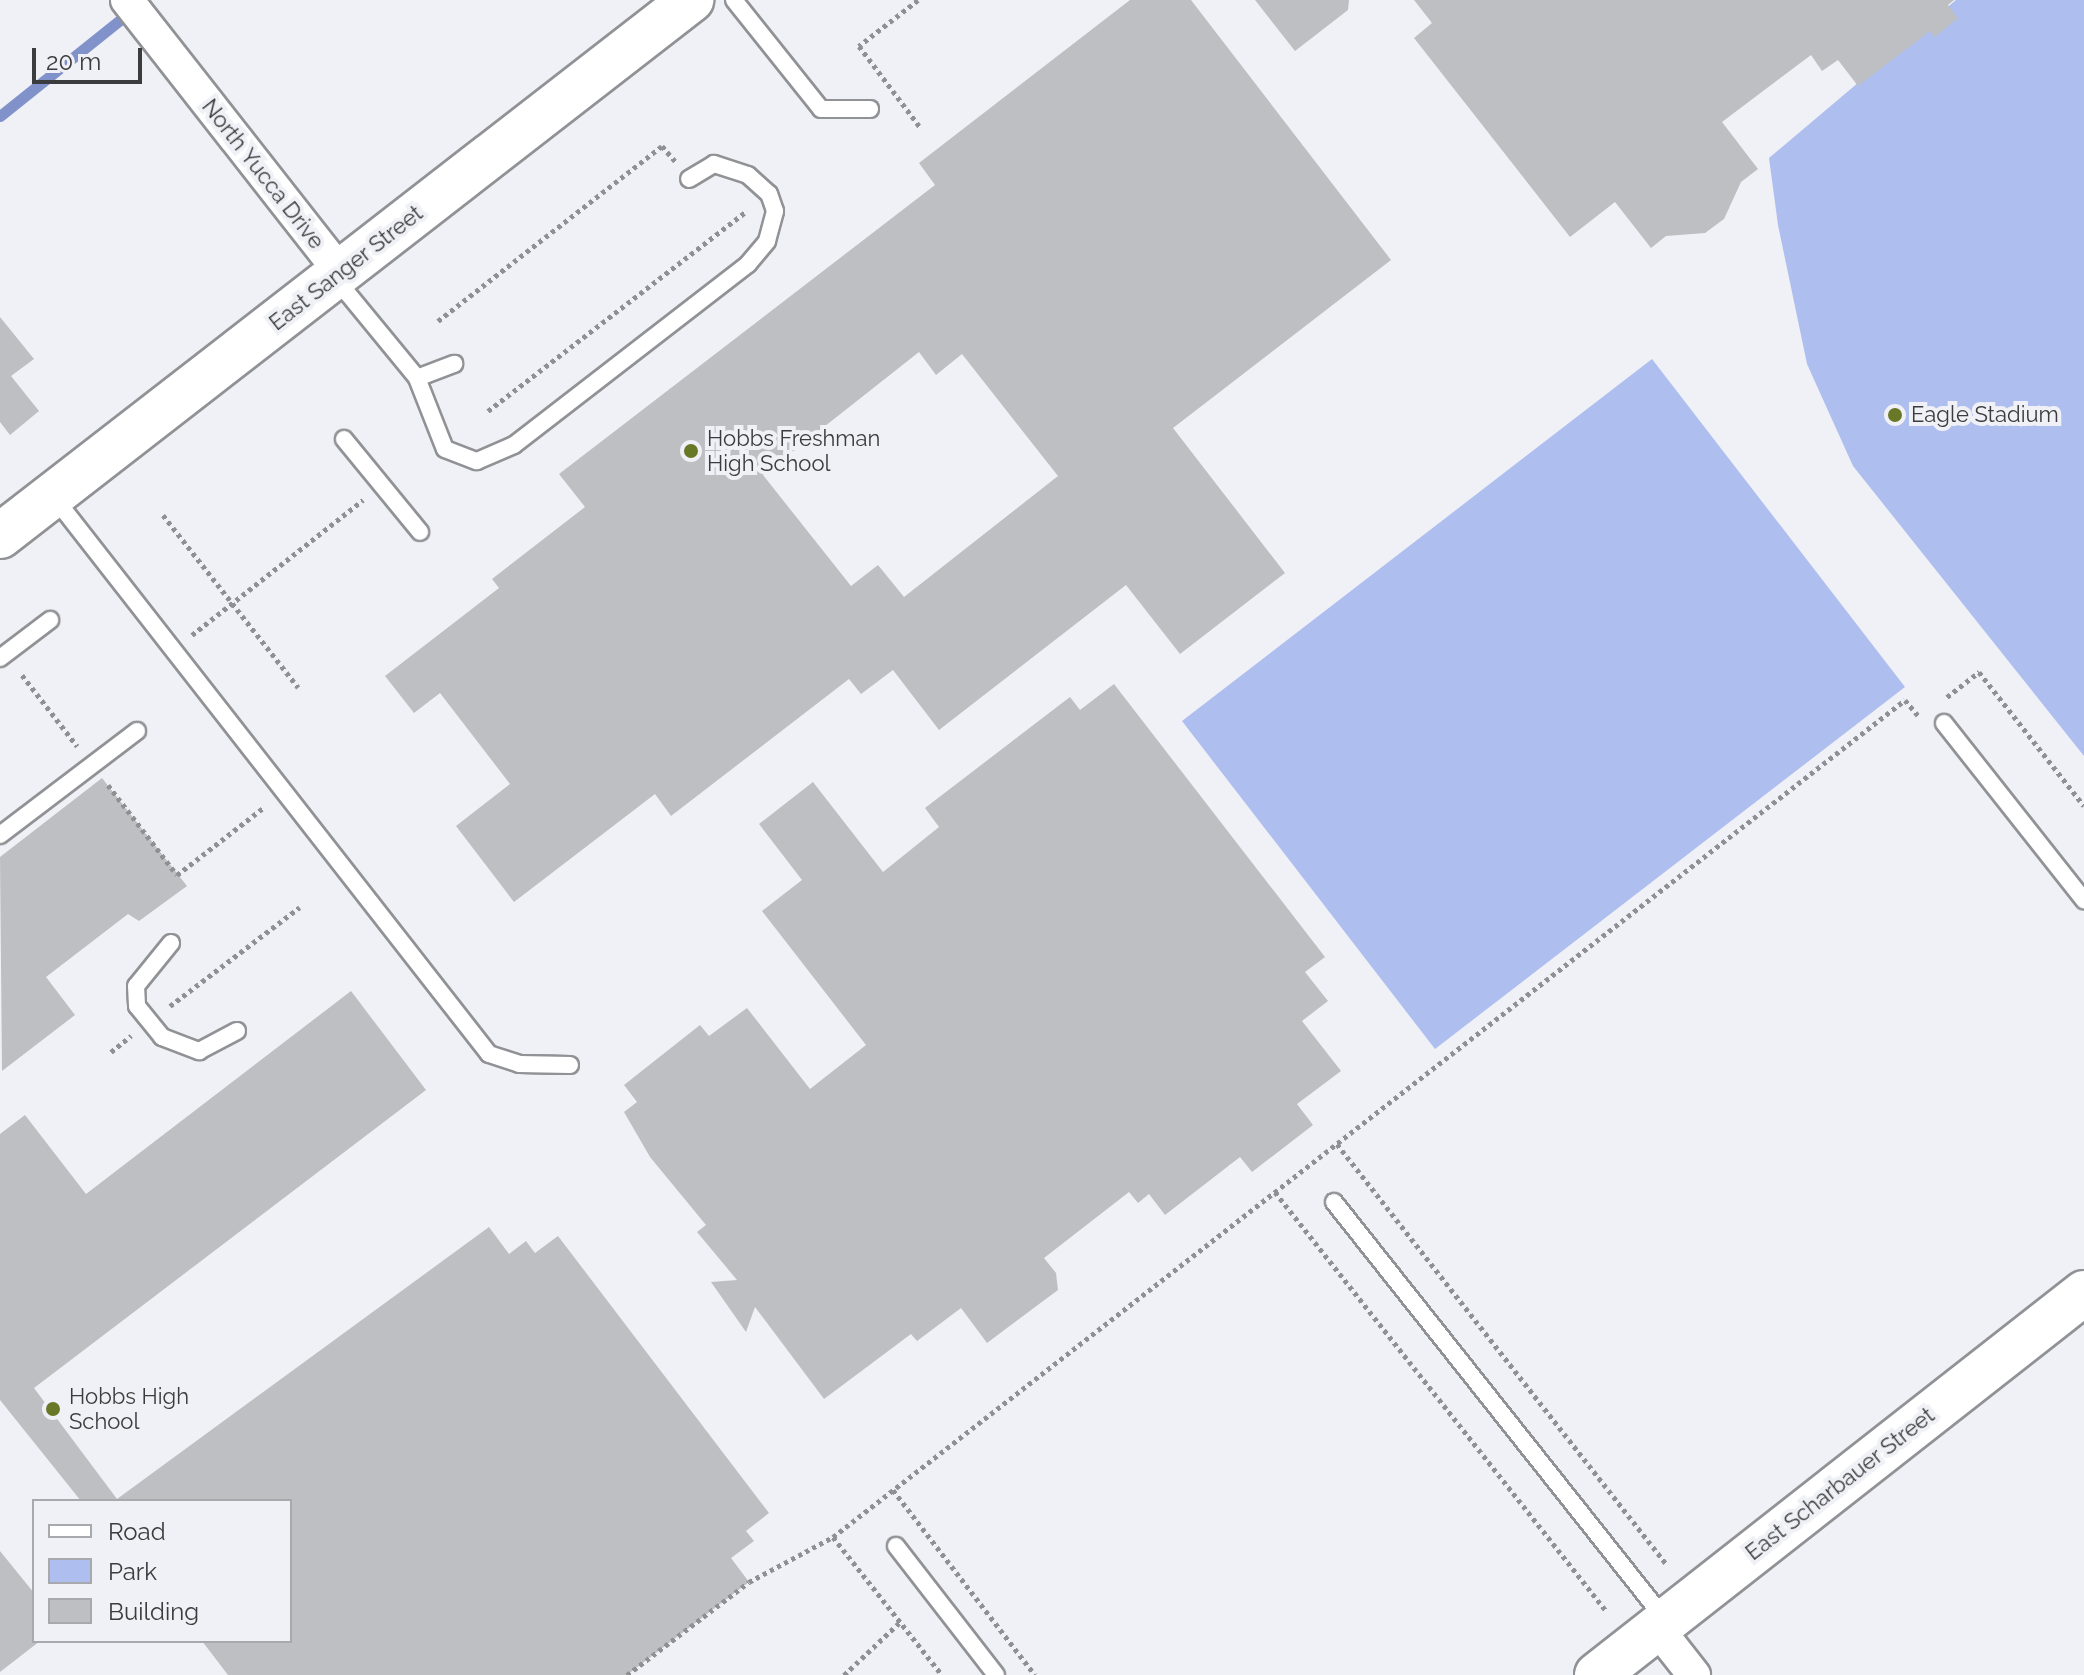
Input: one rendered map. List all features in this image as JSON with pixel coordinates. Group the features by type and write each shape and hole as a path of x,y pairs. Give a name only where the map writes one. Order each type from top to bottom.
{"main road":[{"name":"East Sanger Street","path":"0,536 691,0"},
{"name":"East Scharbauer Street","path":"1597,1675 2084,1293"}],"street":[{"name":"North Yucca Drive","path":"137,12 337,275"},
{"path":"1662,1624 1694,1675"}],"lane":[{"path":"734,0 821,109 870,109"},
{"path":"337,275 417,378 445,449 459,459 477,461 514,445 748,264 767,241 775,211 769,194 748,175 714,164 685,173"},
{"path":"417,378 454,364"},
{"path":"344,439 420,532"},
{"path":"52,495 489,1054 519,1064 570,1065"},
{"path":"0,658 50,620"},
{"path":"1944,723 2084,900"},
{"path":"0,835 137,731"},
{"path":"171,943 136,986 137,1006 162,1037 199,1051 237,1031"},
{"path":"1334,1202 1662,1624"},
{"path":"896,1546 996,1675"}],"path":[{"path":"918,0 859,46 920,127"},
{"path":"438,321 662,146 685,173"},
{"path":"488,411 769,194"},
{"path":"173,649 382,486"},
{"path":"163,515 298,687"},
{"path":"17,669 177,875 273,800"},
{"path":"1979,672 2084,806"},
{"path":"627,1675 749,1582 833,1537 1905,700"},
{"path":"111,1052 300,907"},
{"path":"1337,1144 1667,1565"},
{"path":"1275,1192 1607,1612"},
{"path":"893,1490 1035,1675"},
{"path":"833,1537 942,1675"},
{"path":"844,1675 900,1622"}],"green space":[{"path":"1956,0 2084,0 2084,756 1853,466 1807,364 1778,225 1769,158"},
{"path":"1652,359 1905,687 1435,1049 1182,721"}],"building":[{"name":"Hobbs Freshman High School","path":"1130,0 1191,0 1391,260 1173,428 1285,573 1180,654 1126,585 939,730 893,670 861,694 849,679 671,816 655,794 514,902 456,826 510,784 440,693 414,713 385,676 499,588 492,579 585,507 559,474 935,185 919,163","holes":["919,352 936,375 962,354 1058,476 904,597 878,565 851,586 763,475"]},
{"path":"1255,0 1349,0 1348,10 1295,51"},
{"path":"1414,0 1954,0 1948,5 1958,18 1935,37 1930,31 1858,86 1838,60 1822,71 1811,55 1722,122 1758,169 1741,182 1724,219 1705,233 1666,236 1651,248 1615,202 1570,237 1414,38 1432,23"},
{"path":"0,317 34,359 11,376 39,411 10,435 0,422"},
{"path":"1114,684 1325,957 1305,972 1328,1001 1302,1021 1341,1071 1297,1104 1313,1125 1252,1172 1240,1157 1165,1215 1149,1194 1138,1203 1129,1192 1044,1258 1056,1273 1058,1290 987,1343 961,1308 917,1341 911,1334 824,1399 755,1307 746,1332 711,1282 737,1280 697,1232 706,1225 650,1157 624,1112 637,1102 624,1085 700,1025 709,1036 747,1008 810,1089 866,1045 762,911 802,880 759,824 813,782 883,872 939,827 925,808 1070,697 1080,710"},
{"path":"102,778 187,886 139,921 128,914 46,977 75,1015 2,1071 0,857"},
{"name":"Hobbs High School","path":"351,991 426,1090 34,1388 117,1499 79,1499 0,1400 0,1134 25,1115 86,1194"},
{"name":"Hobbs High School","path":"489,1227 509,1254 526,1241 535,1253 558,1236 769,1513 746,1531 754,1541 731,1558 749,1582 627,1675 228,1675 204,1643 292,1643 292,1499 117,1499"},
{"path":"0,1551 32,1591 32,1643 37,1643 0,1672"}],"waterway":[{"path":"0,116 131,11"}],"place":[{"name":"Eagle Stadium","path":"1895,415"},
{"name":"Hobbs Freshman High School","path":"691,451"},
{"name":"Hobbs High School","path":"53,1409"}]}
